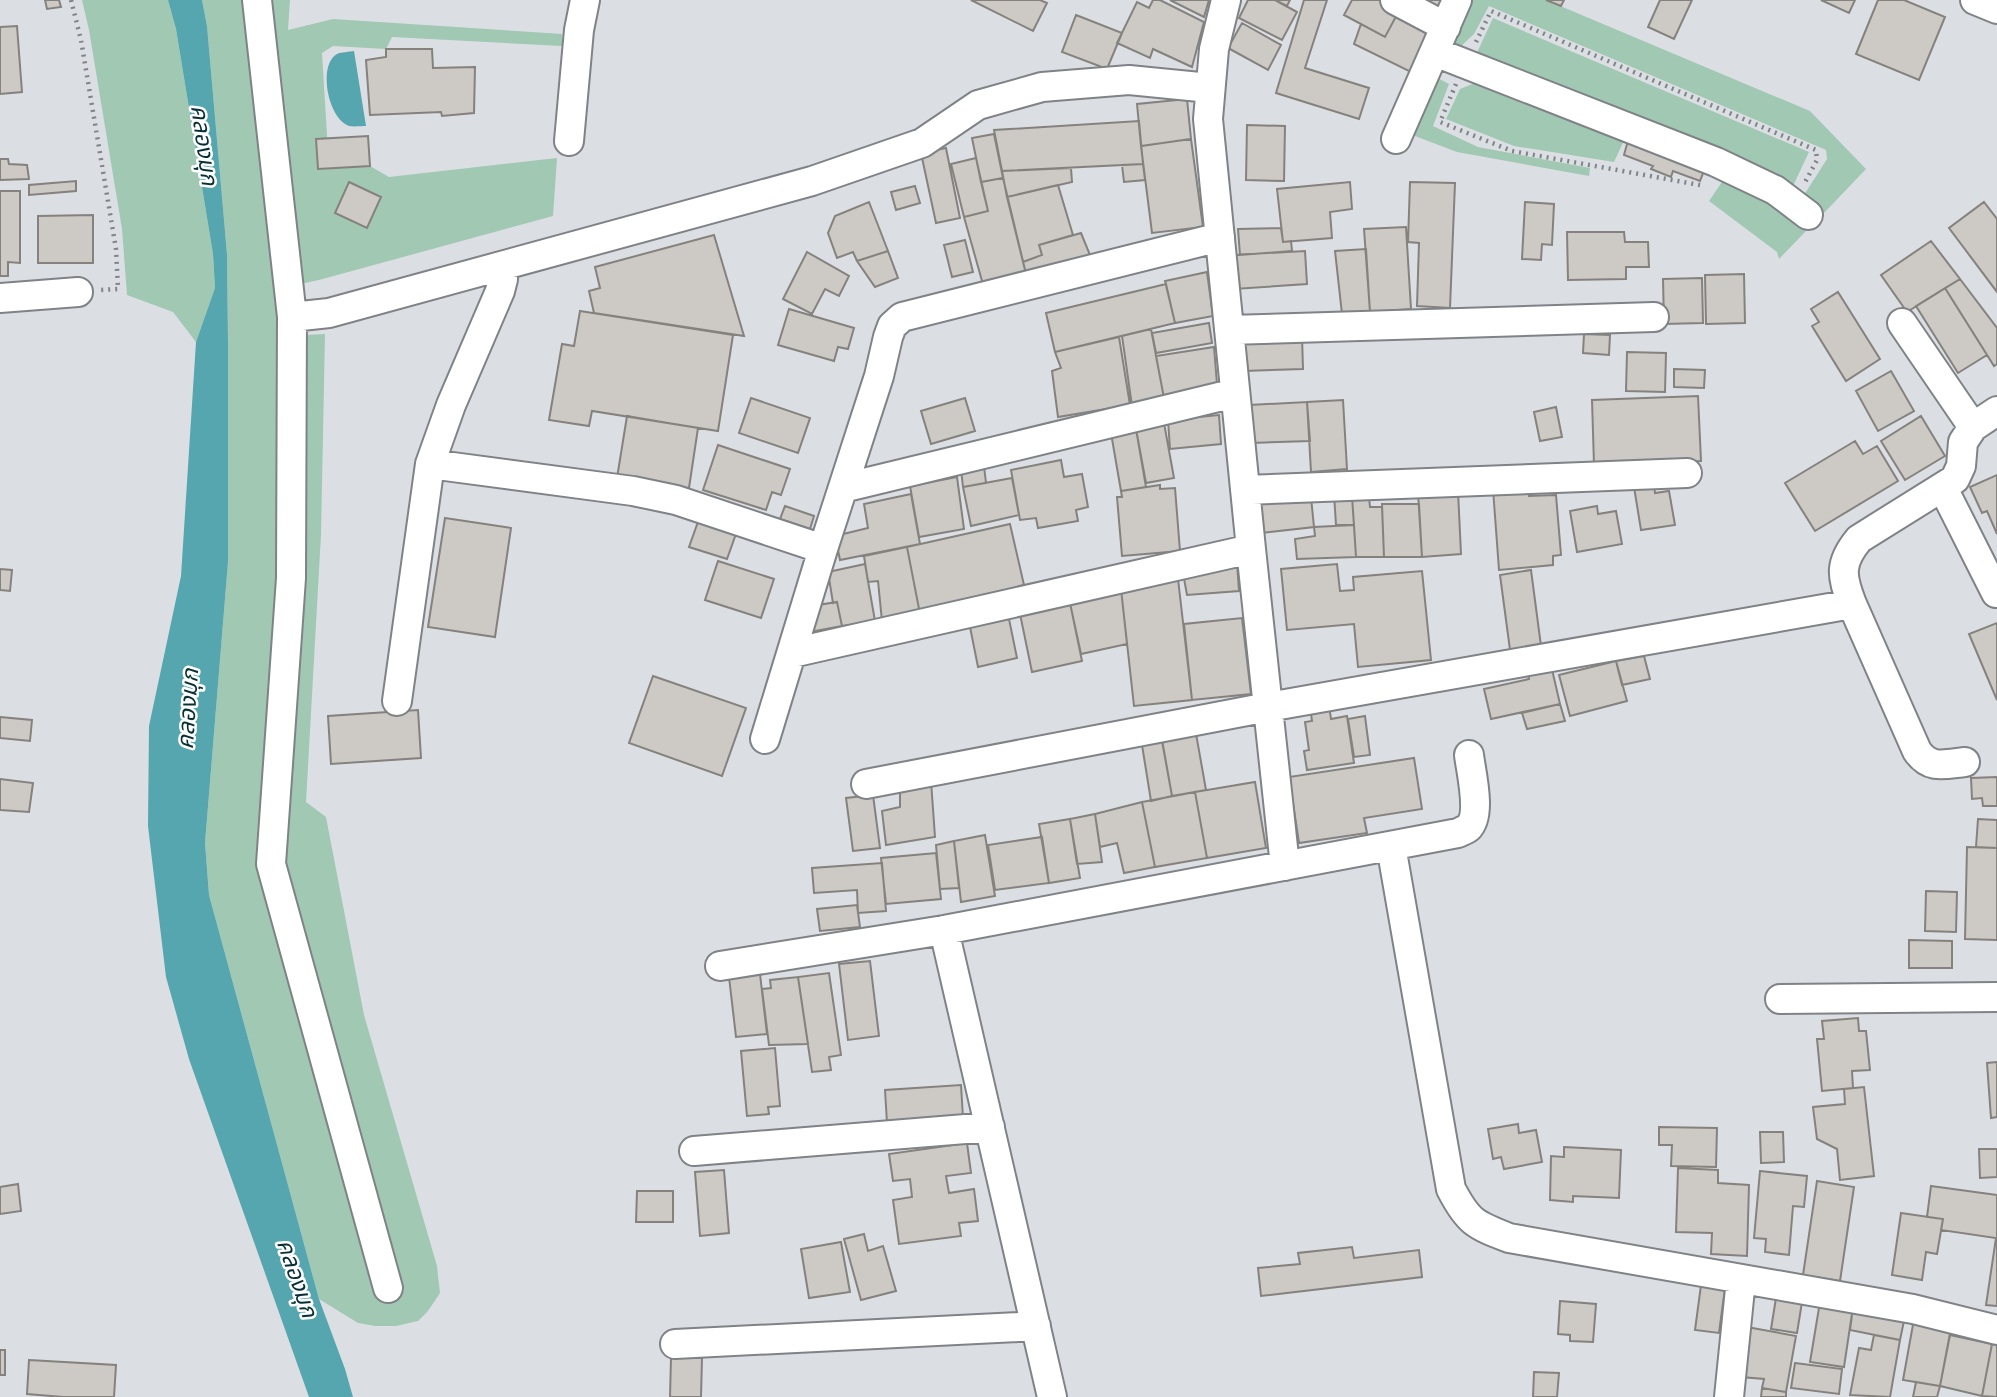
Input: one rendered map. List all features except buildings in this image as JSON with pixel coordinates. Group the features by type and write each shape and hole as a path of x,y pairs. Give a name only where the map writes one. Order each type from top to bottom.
{"street":[{"path":"257,0 292,317 291,578 271,864 388,1288"},
{"path":"569,141 579,30 585,0"},
{"path":"1226,0 1214,49 1208,119 1285,866"},
{"path":"1395,0 1440,40 1775,190 1808,215"},
{"path":"1396,139 1457,0"},
{"path":"1975,0 1997,9"},
{"path":"292,317 329,313 812,181 922,143 978,105 1042,88 1129,80 1210,88"},
{"path":"765,739 879,376 891,326 902,317 1220,237"},
{"path":"397,701 430,464 451,405 500,290 503,266"},
{"path":"0,298 78,292"},
{"path":"1229,330 1654,317"},
{"path":"1902,323 1973,427"},
{"path":"843,488 1235,393"},
{"path":"1965,762 1935,765 1923,760 1917,751 1844,584 1844,567 1848,552 1859,539 1955,479 1961,466 1964,442 1973,427 1997,411"},
{"path":"430,464 633,491 676,500 823,550"},
{"path":"1245,490 1687,473"},
{"path":"1943,488 1996,593"},
{"path":"792,653 1251,549"},
{"path":"866,784 1268,707 1852,604"},
{"path":"720,966 944,930 1458,833 1468,828 1476,810 1469,755"},
{"path":"1391,846 1451,1189 1463,1212 1482,1227 1509,1238 1913,1309 1997,1330"},
{"path":"944,930 1052,1397"},
{"path":"1780,999 1997,997"},
{"path":"694,1151 990,1126"},
{"path":"1729,1397 1741,1279"},
{"path":"674,1344 1036,1326"}],"path":[{"path":"71,0 81,40 116,249 118,289 78,292"}],"green space":[{"path":"82,0 168,0 176,29 213,254 215,288 196,342 173,312 127,295 122,229"},
{"path":"202,0 290,0 288,30 333,19 562,34 562,46 392,37 386,49 333,46 322,53 329,168 370,166 389,177 557,158 553,216 281,288 279,577 257,864 378,1299 404,1292 282,865 306,335 325,334 321,535 306,802 326,817 364,1015 437,1266 440,1293 428,1311 418,1321 396,1326 358,1323 319,1299 209,895 205,843 228,562 228,343 227,254 207,26"},
{"path":"1464,0 1546,0 1810,111 1866,169 1824,213 1804,195 1827,159 1826,150 1489,6 1474,34 1457,50 1445,45"},
{"path":"1493,18 1809,152 1793,186 1475,57"},
{"path":"1432,75 1449,84 1433,126 1478,147 1590,168 1589,176 1457,152 1407,133"},
{"path":"1480,81 1626,136 1614,162 1514,146 1446,119 1460,89"},
{"path":"1726,176 1777,203 1808,229 1779,259 1777,252 1709,201"}],"water":[{"name":"คลองมุก","path":"168,0 202,0 207,26 227,254 228,562 205,843 209,895 319,1299 353,1397 309,1397 189,1059 166,977 148,826 149,726 181,576 196,342 215,288 213,254 176,29"},
{"path":"354,51 366,126 349,126 341,121 335,113 328,91 328,68 331,60 339,53"}]}
